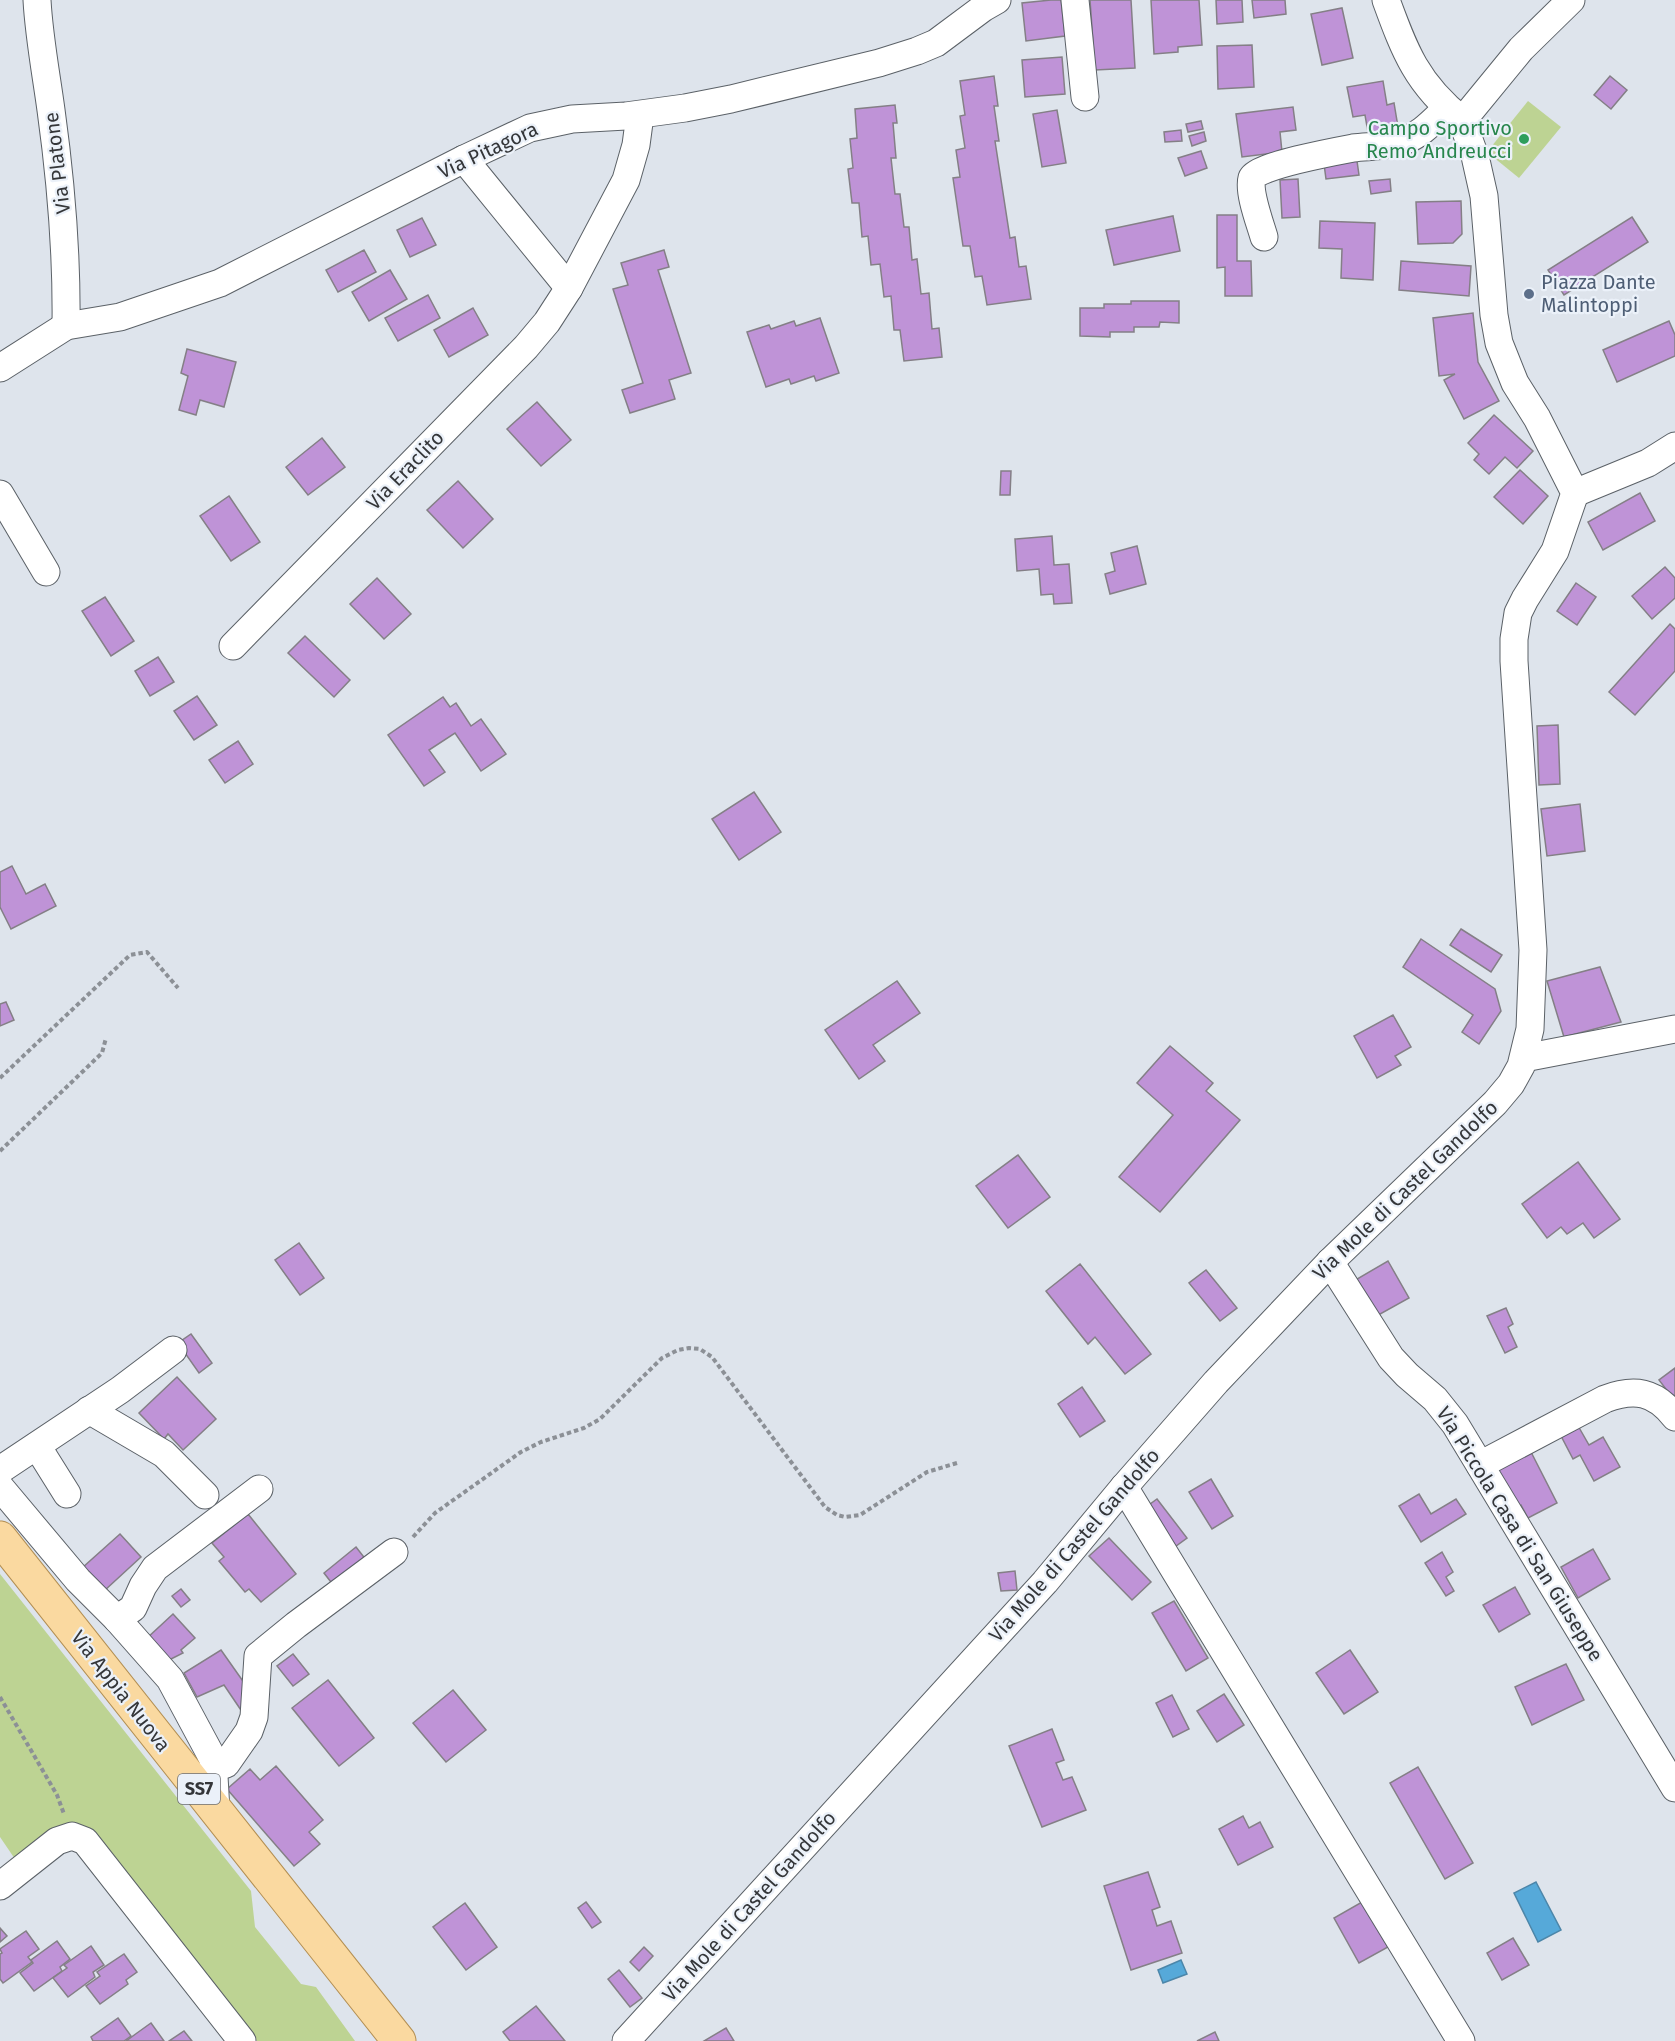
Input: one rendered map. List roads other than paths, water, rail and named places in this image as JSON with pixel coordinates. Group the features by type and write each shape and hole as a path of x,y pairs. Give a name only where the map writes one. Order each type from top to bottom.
{"main road":[{"name":"Via Appia Nuova","path":"0,1538 399,2041"}],"street":[{"name":"Via Platone","path":"37,0 38,26 63,210 66,326"},
{"name":"Via Pitagora","path":"0,368 66,326 120,317 220,283 510,136 544,123 640,115 731,99 909,54 936,43 997,0"},
{"path":"1075,0 1084,98"},
{"path":"1386,0 1416,70 1430,91 1455,114 1474,156 1484,196 1494,315 1499,343 1519,390 1537,418 1575,493 1648,463 1675,446"},
{"path":"1264,237 1253,200 1251,183 1258,171 1353,148 1400,142 1455,114 1571,0"},
{"name":"Via Eraclito","path":"234,646 526,347 547,322 569,288 626,180 636,145 640,115"},
{"path":"464,159 569,288"},
{"name":"Via Mole di Castel Gandolfo","path":"626,2041 1045,1582 1124,1486 1216,1382 1330,1262 1495,1103 1517,1074 1524,1058 1530,1029 1533,950 1514,639 1521,605 1555,551 1575,493"},
{"path":"0,494 46,572"},
{"path":"1524,1058 1675,1029"},
{"name":"Via Piccola Casa di San Giuseppe","path":"1330,1262 1391,1358 1442,1406 1675,1788"},
{"path":"0,1470 173,1350"},
{"path":"1480,1465 1618,1394 1640,1393 1652,1396 1665,1405 1675,1417"},
{"path":"89,1410 164,1454 206,1495"},
{"path":"37,1446 67,1494"},
{"path":"0,1486 78,1580 117,1619 170,1679 213,1759 216,1811"},
{"path":"1124,1486 1461,2041"},
{"path":"117,1619 133,1608 143,1586 155,1568 259,1489"},
{"path":"214,1768 226,1764 249,1731 254,1717 258,1656 394,1552"},
{"path":"0,1886 57,1841 72,1836 85,1841 242,2041"}],"water":[{"path":"1536,1882 1561,1930 1538,1942 1514,1893"},
{"path":"1181,1960 1187,1974 1163,1983 1158,1970"}],"place":[{"name":"Campo Sportivo Remo Andreucci","path":"1524,139"},
{"name":"Piazza Dante Malintoppi","path":"1529,294"}]}
